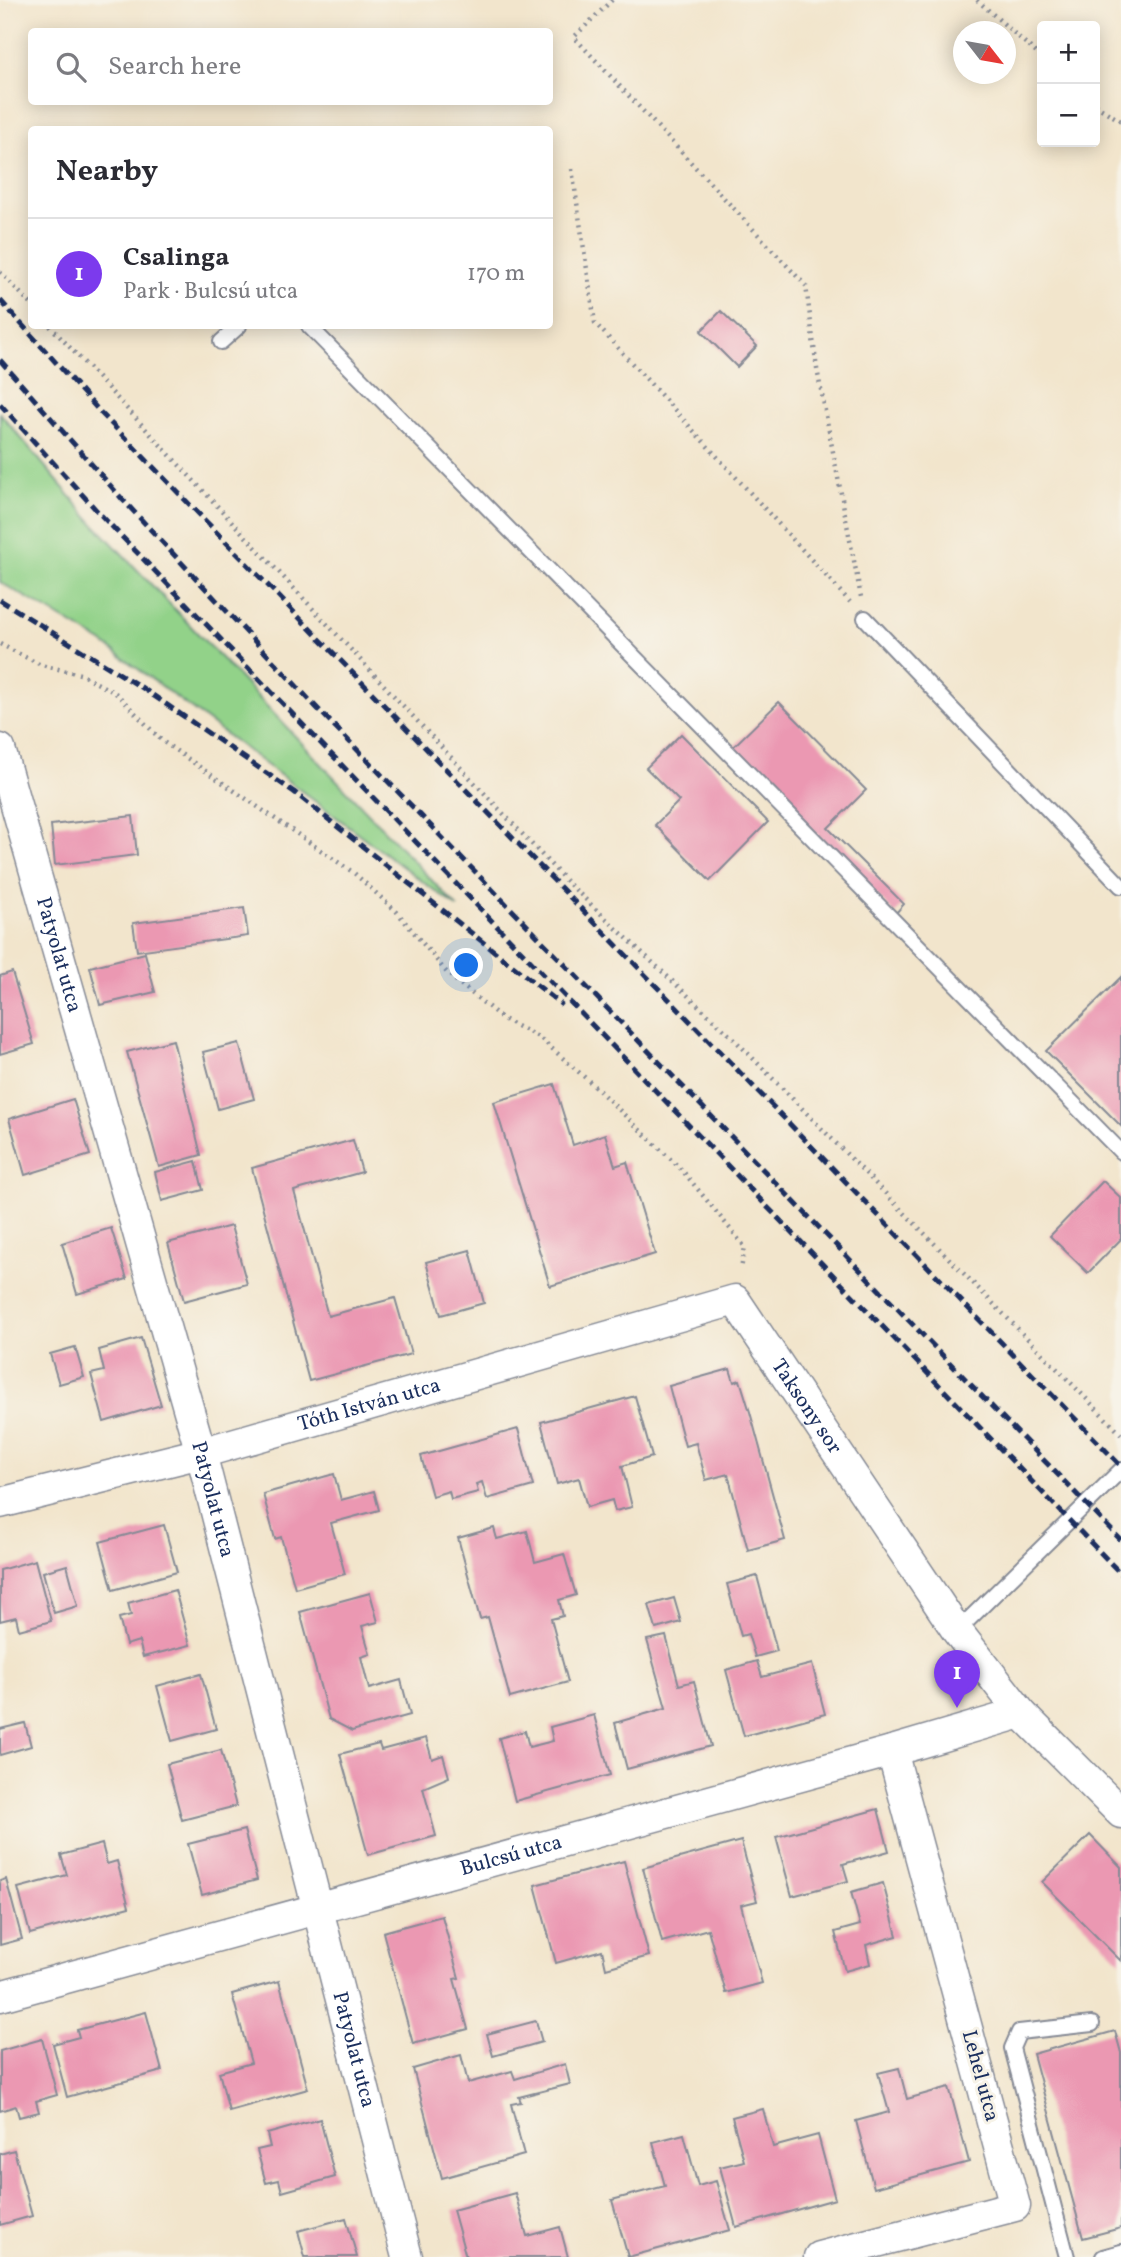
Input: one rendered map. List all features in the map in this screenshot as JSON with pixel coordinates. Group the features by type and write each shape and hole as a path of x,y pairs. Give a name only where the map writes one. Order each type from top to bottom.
{"street":[{"name":"Patyolat utca","path":"0,749 201,1453 407,2257"},
{"name":"Tóth István utca","path":"0,1503 201,1453 735,1300"},
{"name":"Taksony sor","path":"735,1300 957,1631 1021,1713 1121,1813"},
{"name":"Bulcsú utca","path":"0,1996 892,1751 1021,1713"},
{"name":"Lehel utca","path":"825,2256 1015,2206 892,1751"}],"lane":[{"path":"220,342 235,329"},
{"path":"312,329 1121,1152"},
{"path":"865,618 1121,886"},
{"path":"957,1631 1121,1470"},
{"path":"1068,2257 1017,2069 1013,2041 1019,2032 1028,2030 1092,2024"},
{"path":"1103,2257 1121,2252"}],"path":[{"path":"612,0 574,37 806,286 817,369 865,618"},
{"path":"977,0 1037,54"},
{"path":"1100,108 1121,121"},
{"path":"572,169 595,323 865,618"},
{"path":"0,272 28,302"},
{"path":"53,329 566,881 734,1039 1121,1434"},
{"path":"0,644 41,664 80,674 117,694 162,741 354,873 397,912 449,974 503,1019 540,1038 682,1170 745,1247 735,1300"}],"green space":[{"path":"0,413 92,522 458,908 102,642 0,582"}],"building":[{"path":"721,311 757,346 737,367 701,331"},
{"path":"779,702 866,790 828,828 904,904 895,914 732,748"},
{"path":"681,734 768,822 710,881 655,825 679,801 646,768"},
{"path":"133,816 137,855 55,865 51,825"},
{"path":"244,908 248,936 137,951 133,923"},
{"path":"145,953 155,992 100,1005 90,967"},
{"path":"12,972 34,1044 0,1054 0,976"},
{"path":"1121,977 1121,1126 1046,1051"},
{"path":"173,1040 201,1155 159,1167 127,1052"},
{"path":"239,1043 254,1099 218,1109 203,1052"},
{"path":"554,1084 573,1145 605,1134 615,1166 627,1162 655,1254 550,1286 494,1102"},
{"path":"73,1099 90,1155 25,1175 9,1119"},
{"path":"353,1140 362,1172 294,1191 328,1316 395,1298 411,1354 309,1381 252,1168"},
{"path":"196,1161 203,1190 162,1201 155,1172"},
{"path":"1103,1181 1121,1198 1121,1239 1088,1273 1050,1236"},
{"path":"231,1226 247,1284 184,1301 168,1243"},
{"path":"111,1228 127,1279 77,1294 62,1243"},
{"path":"470,1250 484,1303 441,1315 426,1262"},
{"path":"141,1338 161,1405 104,1422 91,1374 104,1371 99,1350"},
{"path":"75,1347 84,1377 59,1384 50,1354"},
{"path":"730,1369 734,1382 740,1380 785,1540 748,1550 728,1474 706,1480 696,1443 685,1446 669,1386"},
{"path":"635,1396 652,1457 622,1466 632,1507 615,1511 612,1500 587,1507 579,1478 557,1484 541,1422"},
{"path":"518,1429 533,1486 487,1499 482,1482 476,1484 478,1492 451,1499 449,1491 432,1496 421,1456"},
{"path":"334,1474 341,1500 374,1491 379,1510 331,1523 345,1574 295,1588 281,1537 275,1539 263,1494"},
{"path":"164,1525 177,1572 113,1590 100,1542"},
{"path":"494,1528 497,1539 527,1531 535,1562 564,1554 576,1595 559,1600 563,1616 551,1619 568,1682 510,1698 488,1617 480,1619 458,1538"},
{"path":"35,1560 51,1621 19,1630 16,1617 0,1621 0,1570"},
{"path":"67,1565 78,1606 54,1613 43,1572"},
{"path":"757,1576 777,1651 755,1657 748,1634 741,1636 727,1584"},
{"path":"175,1590 190,1645 143,1657 139,1641 126,1645 119,1618 131,1615 128,1603"},
{"path":"370,1593 378,1622 362,1626 370,1654 361,1657 369,1689 401,1680 410,1715 352,1731 329,1719 300,1612"},
{"path":"674,1598 681,1622 656,1629 649,1605"},
{"path":"666,1636 679,1685 694,1681 711,1746 627,1769 615,1723 666,1708 647,1640"},
{"path":"757,1661 762,1677 812,1664 825,1714 744,1736 726,1670"},
{"path":"201,1674 216,1729 172,1741 157,1686"},
{"path":"594,1715 610,1775 515,1801 499,1738 525,1731 529,1747 553,1741 550,1727"},
{"path":"25,1723 31,1746 0,1755 0,1729"},
{"path":"426,1738 432,1759 443,1755 449,1777 423,1788 436,1836 368,1855 340,1754 379,1744 381,1750"},
{"path":"221,1750 236,1806 182,1820 167,1764"},
{"path":"878,1809 889,1851 843,1864 848,1881 792,1896 776,1837"},
{"path":"244,1830 257,1880 202,1895 188,1844"},
{"path":"1090,1835 1121,1867 1121,1961 1042,1882"},
{"path":"741,1841 757,1901 741,1905 762,1983 726,1993 708,1929 662,1942 643,1868"},
{"path":"102,1844 107,1864 117,1861 129,1907 30,1934 18,1888 67,1875 61,1855"},
{"path":"624,1861 649,1956 606,1968 602,1950 556,1963 535,1885"},
{"path":"6,1879 22,1939 0,1945 0,1881"},
{"path":"883,1883 897,1936 866,1945 870,1964 845,1971 835,1932 860,1925 851,1892"},
{"path":"442,1916 459,1978 454,1979 468,2029 413,2044 383,1932"},
{"path":"279,1981 308,2089 229,2111 219,2072 251,2063 232,1994"},
{"path":"146,2012 162,2071 67,2097 53,2044 79,2037 77,2030"},
{"path":"536,2021 542,2042 493,2056 487,2034"},
{"path":"1115,2031 1121,2053 1121,2228 1083,2238 1033,2054"},
{"path":"42,2039 57,2095 36,2101 39,2112 19,2117 16,2106 0,2111 0,2051"},
{"path":"461,2055 468,2083 512,2071 515,2079 565,2064 570,2084 519,2097 521,2102 511,2104 524,2155 442,2178 413,2069"},
{"path":"899,2068 907,2099 949,2087 969,2162 874,2188 856,2121 889,2112 878,2073"},
{"path":"763,2109 773,2147 818,2135 835,2199 736,2227 720,2167 744,2161 732,2117"},
{"path":"320,2119 335,2177 282,2192 279,2180 266,2183 257,2150 270,2147 267,2134"},
{"path":"684,2134 698,2186 716,2181 730,2230 628,2257 612,2200 665,2186 653,2142"},
{"path":"14,2150 32,2216 0,2225 0,2154"},
{"path":"515,2193 527,2236 560,2227 568,2257 466,2257 453,2210"},
{"path":"346,2218 357,2257 305,2257 298,2231"}],"railway":[{"path":"0,300 101,413 1121,1466"},
{"path":"0,360 123,500 317,708 1121,1540"},
{"path":"0,404 99,513 1121,1574"},
{"path":"0,600 141,687 294,792 562,1005"}],"place":[{"name":"Csalinga","path":"957,1708"}]}
